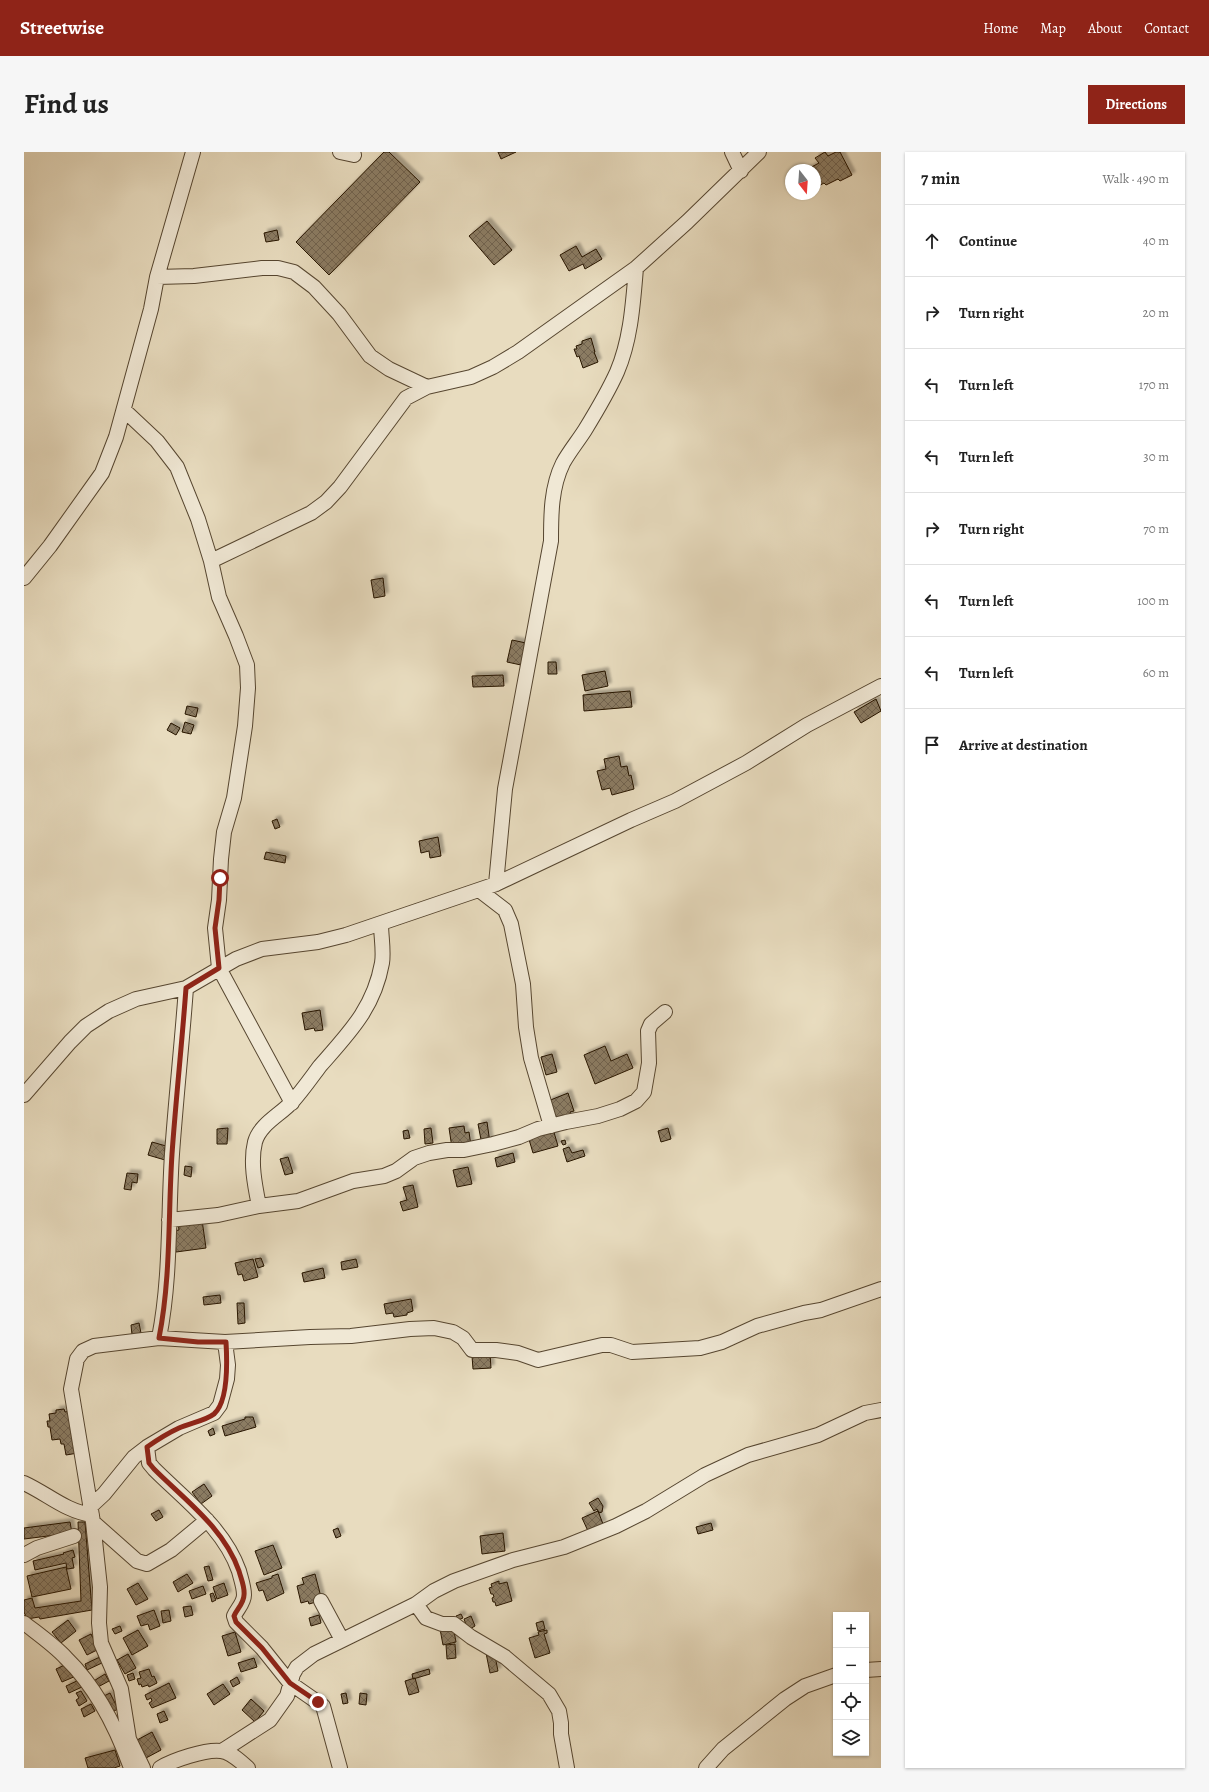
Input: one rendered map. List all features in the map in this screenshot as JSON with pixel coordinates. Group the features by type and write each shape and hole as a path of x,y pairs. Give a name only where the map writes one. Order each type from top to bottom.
{"street":[{"path":"24,578 54,540 102,473 116,437 124,410 192,152"},
{"path":"732,152 741,170"},
{"path":"211,561 292,523 311,513 326,502 340,486 398,407 410,396 427,387 471,377 493,367 518,352 636,268 687,222 759,152"},
{"path":"158,277 208,274 262,268 278,268 294,272 314,287 339,314 370,356 390,369 427,387"},
{"path":"496,884 504,789 551,540 551,514 556,482 563,463 589,424 611,386 618,370 630,326 636,268"},
{"path":"124,410 157,441 177,467 198,519 211,561 219,597 247,665 248,688 246,726 234,798 224,832 220,860 219,900 215,928 219,968 292,1103"},
{"path":"24,1095 70,1042 86,1026 109,1011 136,999 186,988 236,959 262,949 318,942 346,935 496,884 631,820 675,801 746,763 807,725 881,686"},
{"path":"479,890 505,910 511,924 523,984 526,1027 531,1058 550,1126"},
{"path":"259,1206 253,1156 255,1141 266,1126 292,1103 313,1075 357,1024 373,995 382,962 381,924"},
{"path":"159,1338 165,1305 172,1149 186,988"},
{"path":"169,1220 236,1212 259,1206 298,1201 352,1181 384,1176 396,1171 414,1158 429,1153 447,1150 464,1150 493,1144 550,1126 598,1116 620,1109 636,1100 644,1092 648,1076 650,1052 648,1031 651,1024 665,1012"},
{"path":"143,1768 129,1738 121,1690 101,1643 99,1623 100,1587 92,1514 71,1389 77,1359 83,1351 94,1346 159,1338 198,1342 226,1342 351,1336 410,1329 434,1328 453,1332 463,1338 472,1350 496,1350 518,1353 538,1360 602,1345 611,1345 632,1352 700,1348 722,1342 757,1326 804,1313 821,1310 881,1289"},
{"path":"92,1514 104,1494 134,1457 147,1447 179,1428 214,1414 220,1405 227,1379 228,1364 226,1342"},
{"path":"160,1768 166,1764 190,1757 222,1751 270,1720 288,1696 290,1683 297,1667 303,1661 314,1654 416,1604 434,1591 454,1581 513,1560 564,1547 616,1526 646,1511 705,1475 748,1455 818,1435 865,1413 881,1410"},
{"path":"147,1447 149,1463 207,1520 227,1546 235,1561 243,1582 245,1596 242,1604 234,1616 236,1622 262,1648 290,1683 323,1706 340,1768"},
{"path":"24,1484 37,1489 71,1510 92,1514 137,1561 147,1564 171,1550 207,1520"},
{"path":"24,1555 37,1548 74,1536"},
{"path":"322,1601 342,1640"},
{"path":"416,1604 426,1618 442,1624 454,1624 471,1637 505,1657 549,1694 559,1712 567,1768"},
{"path":"24,1623 66,1658 91,1688 112,1725 131,1768"},
{"path":"869,1670 881,1669"},
{"path":"706,1768 723,1749 785,1699 805,1686 833,1676"},
{"path":"222,1751 235,1758 248,1768"}],"building":[{"path":"384,152 389,152 420,182 329,275 296,242"},
{"path":"498,152 516,152 501,159"},
{"path":"825,152 828,156 836,152 840,152 852,175 840,181 838,179 826,185 824,183 821,185 821,164 817,164 819,163 815,158"},
{"path":"487,221 512,250 494,265 469,236"},
{"path":"277,230 279,240 266,242 264,233"},
{"path":"576,246 582,257 596,249 602,259 585,269 583,264 569,271 560,255"},
{"path":"591,338 598,362 583,368 579,356 577,357 574,349 577,349 576,346 582,344 582,341"},
{"path":"383,578 385,596 374,598 371,580"},
{"path":"512,640 526,643 521,665 507,662"},
{"path":"548,662 556,662 557,674 548,674"},
{"path":"605,671 608,686 585,691 582,675"},
{"path":"503,675 504,686 473,687 472,676"},
{"path":"630,691 632,707 584,711 583,695"},
{"path":"876,699 881,711 861,723 854,712"},
{"path":"187,706 198,708 196,717 185,714"},
{"path":"185,722 194,725 191,734 182,732"},
{"path":"171,723 180,728 176,735 167,730"},
{"path":"619,756 621,767 627,766 629,776 631,775 634,789 612,795 610,788 602,790 597,771 606,769 604,759"},
{"path":"277,819 280,827 275,829 272,821"},
{"path":"438,837 441,856 430,858 429,851 421,853 419,841"},
{"path":"266,852 286,856 285,863 264,859"},
{"path":"320,1010 323,1030 315,1031 314,1028 305,1030 302,1013"},
{"path":"605,1046 611,1061 627,1054 633,1068 595,1084 584,1055"},
{"path":"552,1054 557,1072 546,1075 541,1057"},
{"path":"568,1093 574,1111 570,1112 572,1118 557,1124 548,1101"},
{"path":"487,1122 490,1143 482,1145 478,1124"},
{"path":"464,1126 465,1133 469,1132 471,1146 452,1148 449,1128"},
{"path":"228,1128 227,1144 217,1144 217,1129"},
{"path":"431,1128 433,1143 425,1144 424,1129"},
{"path":"668,1128 671,1139 661,1142 658,1131"},
{"path":"553,1129 558,1146 533,1153 528,1136"},
{"path":"408,1130 410,1138 404,1139 403,1131"},
{"path":"565,1140 566,1144 563,1145 561,1141"},
{"path":"152,1142 166,1146 164,1151 167,1152 165,1160 148,1155"},
{"path":"569,1147 572,1153 583,1150 585,1156 567,1162 563,1149"},
{"path":"513,1153 515,1162 497,1167 495,1158"},
{"path":"288,1157 293,1173 285,1175 280,1159"},
{"path":"185,1166 192,1167 191,1177 184,1175"},
{"path":"468,1167 472,1184 457,1187 453,1170"},
{"path":"127,1173 138,1174 137,1183 132,1182 131,1190 124,1189"},
{"path":"413,1185 418,1207 403,1211 400,1202 407,1200 403,1187"},
{"path":"202,1220 206,1248 176,1252 174,1231 179,1230 178,1223"},
{"path":"261,1258 264,1266 258,1268 255,1259"},
{"path":"253,1259 258,1277 244,1281 242,1274 238,1275 235,1263"},
{"path":"356,1259 358,1267 342,1270 341,1262"},
{"path":"323,1268 325,1278 304,1282 302,1273"},
{"path":"220,1295 221,1303 204,1305 203,1297"},
{"path":"411,1299 413,1311 407,1313 407,1315 394,1317 393,1313 386,1314 384,1304"},
{"path":"237,1303 244,1303 245,1323 238,1324"},
{"path":"139,1323 141,1333 132,1335 131,1325"},
{"path":"490,1354 491,1368 473,1369 472,1356"},
{"path":"64,1409 65,1412 72,1411 78,1453 66,1455 64,1444 61,1444 60,1439 52,1440 50,1427 48,1427 47,1421 50,1421 49,1414 56,1413 56,1410"},
{"path":"245,1417 253,1417 256,1427 225,1436 222,1426 245,1419"},
{"path":"213,1428 215,1434 210,1436 208,1431"},
{"path":"204,1484 212,1496 201,1504 192,1492"},
{"path":"598,1498 603,1506 602,1512 599,1513 597,1509 594,1511 589,1503"},
{"path":"159,1510 163,1517 156,1521 151,1514"},
{"path":"598,1511 603,1524 588,1531 582,1518"},
{"path":"70,1522 72,1533 24,1539 24,1528"},
{"path":"78,1522 85,1522 92,1610 40,1619 39,1617 27,1619 24,1612 24,1600 32,1598 35,1608 81,1601"},
{"path":"711,1523 713,1530 698,1534 696,1527"},
{"path":"338,1528 341,1536 336,1538 333,1530"},
{"path":"503,1533 505,1551 482,1554 480,1536"},
{"path":"273,1545 282,1568 264,1575 255,1551"},
{"path":"73,1550 75,1557 72,1558 74,1568 67,1569 66,1563 35,1570 33,1561 64,1554 63,1553"},
{"path":"209,1566 213,1580 208,1581 204,1567"},
{"path":"66,1567 71,1589 32,1597 27,1576"},
{"path":"187,1574 193,1583 178,1592 173,1582"},
{"path":"278,1574 284,1593 267,1601 263,1590 259,1591 256,1583 272,1578 272,1576"},
{"path":"315,1574 321,1597 316,1602 309,1604 308,1601 301,1603 297,1586 304,1584 302,1578"},
{"path":"499,1581 499,1584 507,1582 512,1601 496,1606 492,1598 494,1597 493,1594 491,1594 489,1588 492,1587 491,1584"},
{"path":"138,1583 148,1599 136,1605 127,1589"},
{"path":"224,1583 228,1595 217,1599 213,1587"},
{"path":"203,1586 206,1594 192,1599 189,1591"},
{"path":"213,1593 216,1600 212,1602 210,1594"},
{"path":"191,1606 193,1615 185,1617 183,1607"},
{"path":"154,1610 160,1626 150,1630 148,1624 141,1626 137,1616"},
{"path":"169,1610 171,1621 163,1623 161,1611"},
{"path":"461,1614 463,1618 458,1620 456,1616"},
{"path":"319,1615 321,1623 311,1626 309,1618"},
{"path":"471,1616 475,1626 468,1630 464,1619"},
{"path":"68,1620 76,1631 61,1643 52,1632"},
{"path":"543,1621 545,1629 538,1631 536,1623"},
{"path":"120,1626 122,1631 115,1634 112,1629"},
{"path":"453,1626 456,1642 443,1645 440,1629"},
{"path":"138,1630 148,1646 132,1655 123,1638"},
{"path":"547,1630 547,1633 544,1634 550,1653 535,1658 529,1638 539,1635 538,1632"},
{"path":"235,1632 241,1652 228,1656 222,1636"},
{"path":"91,1634 99,1649 87,1655 79,1640"},
{"path":"455,1644 456,1658 447,1659 446,1645"},
{"path":"494,1651 498,1671 490,1673 486,1653"},
{"path":"128,1654 136,1668 125,1674 117,1660"},
{"path":"102,1656 104,1662 87,1670 85,1664"},
{"path":"254,1658 257,1667 241,1672 238,1663"},
{"path":"69,1663 76,1676 62,1682 56,1669"},
{"path":"149,1669 152,1677 154,1676 157,1683 149,1687 148,1685 142,1687 141,1684 139,1685 137,1679 141,1678 139,1672"},
{"path":"429,1669 430,1674 413,1679 412,1674"},
{"path":"133,1673 135,1679 129,1681 127,1675"},
{"path":"105,1674 109,1681 96,1688 92,1682"},
{"path":"237,1677 240,1683 233,1687 230,1681"},
{"path":"415,1678 419,1692 409,1695 405,1681"},
{"path":"79,1680 82,1687 69,1693 66,1686"},
{"path":"169,1683 176,1698 152,1708 149,1703 152,1701 151,1698 147,1700 145,1695"},
{"path":"223,1684 230,1694 214,1705 207,1694"},
{"path":"81,1691 87,1701 79,1706 76,1700 79,1698 76,1693"},
{"path":"110,1693 118,1709 108,1714 100,1698"},
{"path":"346,1693 348,1703 343,1704 341,1694"},
{"path":"360,1693 367,1694 366,1705 359,1704"},
{"path":"251,1699 264,1711 255,1722 242,1710"},
{"path":"91,1704 95,1711 84,1717 81,1709"},
{"path":"164,1711 168,1720 160,1723 157,1714"},
{"path":"152,1732 161,1750 146,1758 137,1740"},
{"path":"115,1750 120,1766 114,1768 88,1768 85,1758"}],"route":[{"path":"220,878 215,928 219,968 186,988 172,1156 168,1268 165,1305 159,1338 198,1342 226,1342 228,1364 227,1379 220,1405 214,1414 179,1428 147,1447 149,1463 207,1520 220,1535 235,1561 243,1582 245,1596 242,1604 234,1616 236,1622 250,1634 279,1667 290,1683 318,1702"}]}
